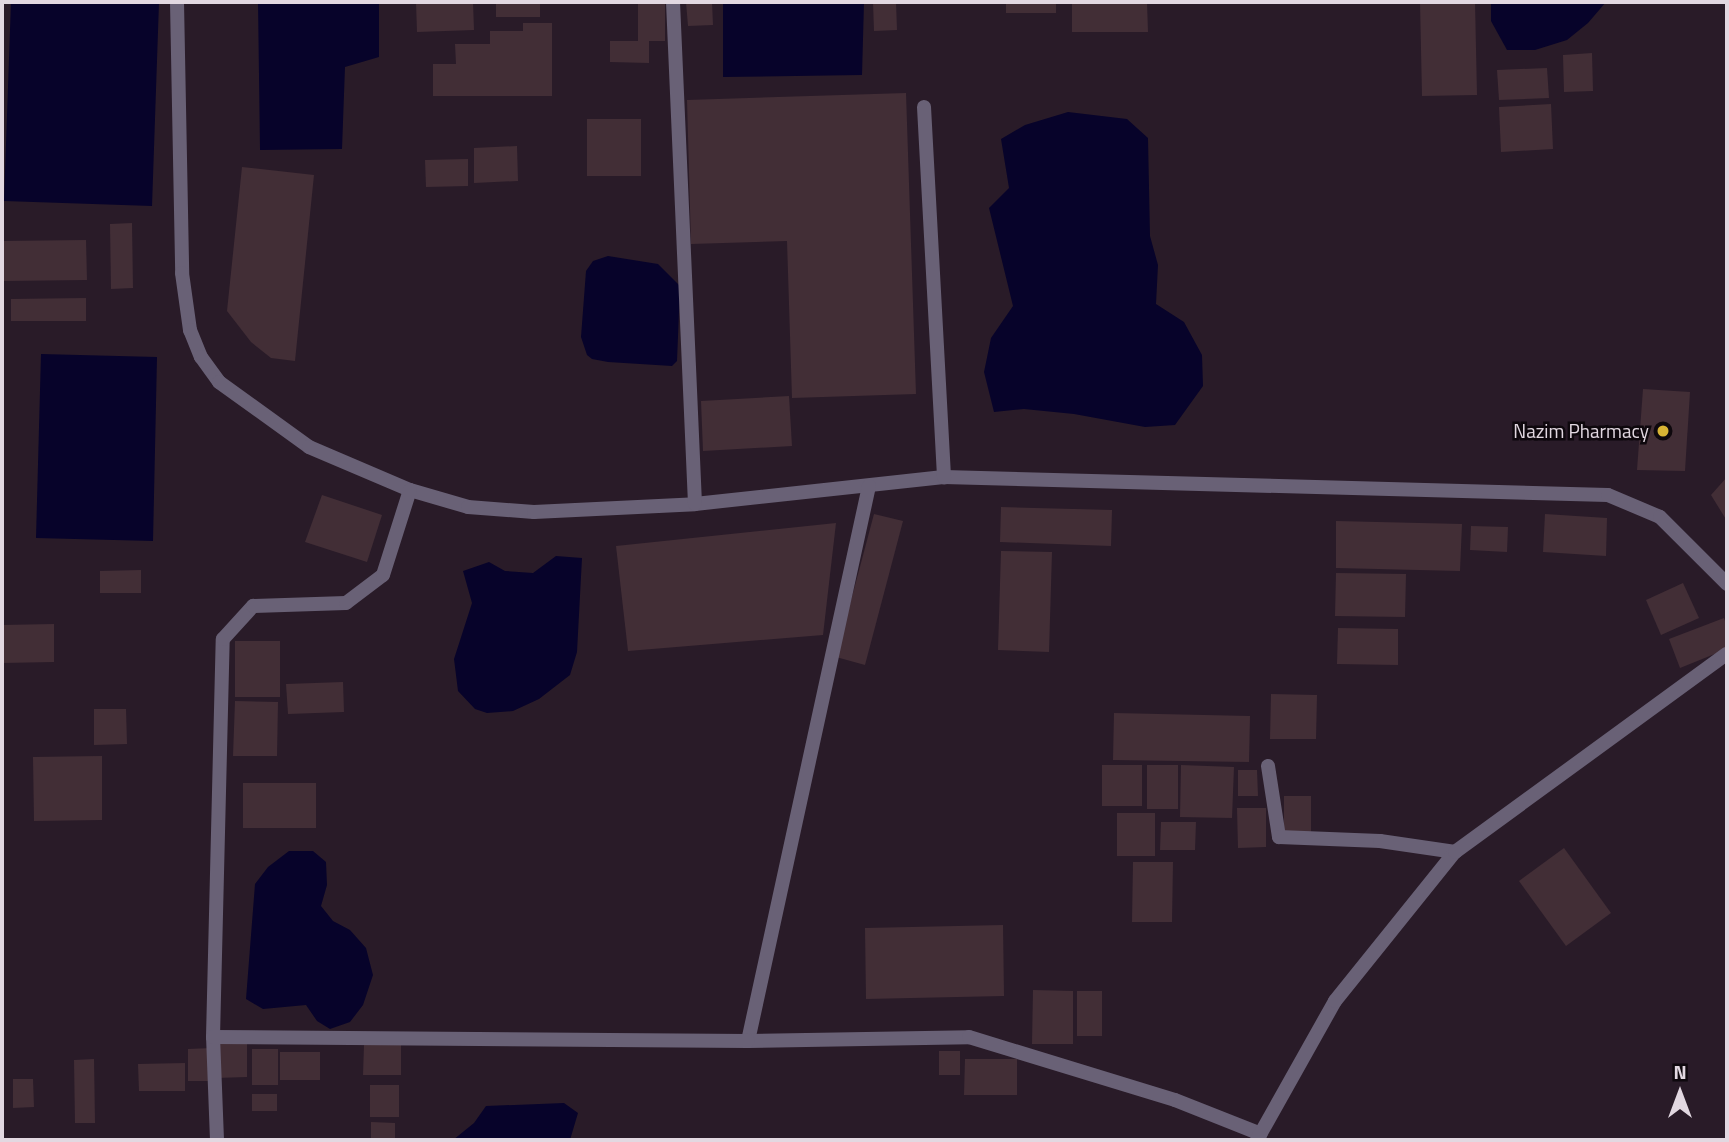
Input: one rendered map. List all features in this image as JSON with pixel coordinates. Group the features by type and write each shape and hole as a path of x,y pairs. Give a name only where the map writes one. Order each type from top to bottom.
{"street":[{"path":"177,2 182,273 190,330 201,357 219,382 309,447 410,489 468,506 534,512 695,504 944,477 1608,495 1660,517 1727,584"},
{"path":"673,2 695,504"},
{"path":"923,107 944,477"},
{"path":"748,1041 869,486"},
{"path":"217,1140 213,1037 223,639 253,606 346,603 383,575 410,489"},
{"path":"213,1037 748,1041 969,1037 1175,1100 1259,1137 1335,1001 1455,852 1727,654"},
{"path":"1268,766 1279,837 1380,841 1455,852"}],"shaded area":[{"path":"11,2 159,2 152,206 4,201"},
{"path":"258,2 379,2 379,57 345,67 342,149 260,150"},
{"path":"723,2 864,2 862,75 723,77"},
{"path":"1491,2 1606,2 1588,23 1567,40 1535,50 1507,50 1491,21"},
{"path":"1068,112 1127,119 1148,138 1150,236 1158,265 1156,304 1184,322 1202,355 1203,386 1175,425 1145,427 1074,414 1024,409 994,412 984,372 991,338 1013,306 989,208 1009,188 1001,139 1025,125"},
{"path":"608,256 658,264 680,286 677,361 672,366 608,362 592,359 587,355 581,337 586,271 593,261"},
{"path":"41,354 157,357 153,541 36,538"},
{"path":"556,556 582,558 577,652 570,675 539,699 513,711 487,713 475,709 458,691 454,659 472,603 463,571 489,562 505,571 533,573"},
{"path":"289,851 313,851 326,862 327,885 321,906 333,921 350,930 366,948 373,975 363,1005 350,1022 330,1029 317,1021 306,1005 263,1009 246,999 255,884 268,867"},
{"path":"564,1103 578,1113 570,1140 453,1140 474,1123 486,1106"}],"building":[{"path":"416,2 473,2 474,30 417,32"},
{"path":"496,2 540,2 540,17 496,17"},
{"path":"638,2 665,2 665,41 649,41 649,63 610,62 610,41 638,41"},
{"path":"686,2 712,2 713,25 688,26"},
{"path":"873,2 896,2 897,30 874,31"},
{"path":"1006,2 1056,2 1056,13 1006,13"},
{"path":"1072,2 1147,2 1148,32 1072,32"},
{"path":"1420,2 1475,2 1477,95 1422,96"},
{"path":"523,23 552,23 552,96 433,96 433,64 456,64 455,44 490,44 490,31 523,31"},
{"path":"1592,53 1593,91 1564,92 1563,55"},
{"path":"1547,68 1549,98 1499,100 1497,70"},
{"path":"906,93 916,394 792,398 787,241 691,244 687,100"},
{"path":"1551,104 1553,149 1501,152 1499,107"},
{"path":"587,119 641,119 641,176 587,176"},
{"path":"517,146 518,181 474,183 474,148"},
{"path":"468,159 468,186 426,187 425,160"},
{"path":"242,167 314,175 295,361 271,358 251,342 227,311"},
{"path":"132,223 133,288 111,289 110,224"},
{"path":"86,240 87,280 2,281 2,241"},
{"path":"86,298 86,321 11,321 11,299"},
{"name":"Nazim Pharmacy","path":"1643,389 1690,392 1685,471 1637,470"},
{"path":"789,396 792,446 703,451 701,401"},
{"path":"1727,477 1727,521 1711,495"},
{"path":"322,495 382,515 367,562 305,542"},
{"path":"1001,507 1112,510 1111,546 1000,542"},
{"path":"874,514 903,521 865,665 836,657"},
{"path":"1545,514 1607,518 1606,556 1543,552"},
{"path":"1336,521 1462,524 1460,571 1336,568"},
{"path":"836,523 823,635 628,651 616,546"},
{"path":"1471,526 1508,527 1507,552 1470,550"},
{"path":"1001,551 1052,552 1049,652 998,650"},
{"path":"141,570 141,593 100,593 100,571"},
{"path":"1336,573 1406,574 1405,617 1335,616"},
{"path":"1683,583 1699,618 1661,635 1646,600"},
{"path":"1724,618 1727,627 1727,649 1680,668 1669,639"},
{"path":"54,624 54,662 2,663 2,625"},
{"path":"1338,628 1398,629 1398,665 1337,664"},
{"path":"235,641 280,641 280,697 235,697"},
{"path":"343,682 344,712 288,714 286,684"},
{"path":"1271,694 1317,695 1316,739 1270,739"},
{"path":"235,701 278,702 277,756 233,756"},
{"path":"94,709 126,709 127,744 94,745"},
{"path":"1114,713 1250,716 1249,762 1113,760"},
{"path":"102,756 102,820 34,821 33,757"},
{"path":"1102,765 1142,765 1142,806 1102,806"},
{"path":"1147,765 1178,765 1178,809 1147,809"},
{"path":"1181,765 1234,767 1232,818 1180,817"},
{"path":"1238,770 1257,770 1258,796 1238,796"},
{"path":"243,783 316,783 316,828 243,828"},
{"path":"1284,796 1311,796 1311,832 1284,832"},
{"path":"1237,808 1266,808 1266,847 1238,848"},
{"path":"1117,813 1155,813 1155,856 1117,856"},
{"path":"1161,822 1196,822 1195,850 1160,850"},
{"path":"1564,848 1611,913 1566,946 1519,881"},
{"path":"1133,862 1173,862 1172,922 1132,922"},
{"path":"1003,925 1004,996 866,999 865,928"},
{"path":"1033,990 1073,991 1073,1044 1032,1044"},
{"path":"1077,991 1102,991 1102,1036 1077,1036"},
{"path":"247,1040 247,1077 216,1078 216,1041"},
{"path":"364,1045 401,1045 401,1075 363,1075"},
{"path":"212,1048 212,1081 188,1081 188,1049"},
{"path":"252,1049 278,1049 278,1085 252,1085"},
{"path":"939,1051 960,1051 960,1075 939,1075"},
{"path":"280,1052 320,1052 320,1080 280,1080"},
{"path":"94,1059 95,1123 75,1123 74,1060"},
{"path":"965,1059 1017,1059 1017,1095 964,1095"},
{"path":"185,1063 185,1091 139,1091 138,1064"},
{"path":"13,1079 33,1079 34,1107 13,1108"},
{"path":"370,1085 399,1085 399,1117 370,1117"},
{"path":"252,1094 277,1094 277,1111 252,1111"},
{"path":"371,1122 395,1123 395,1140 371,1140"}],"place":[{"name":"Nazim Pharmacy","path":"1663,431"}]}
